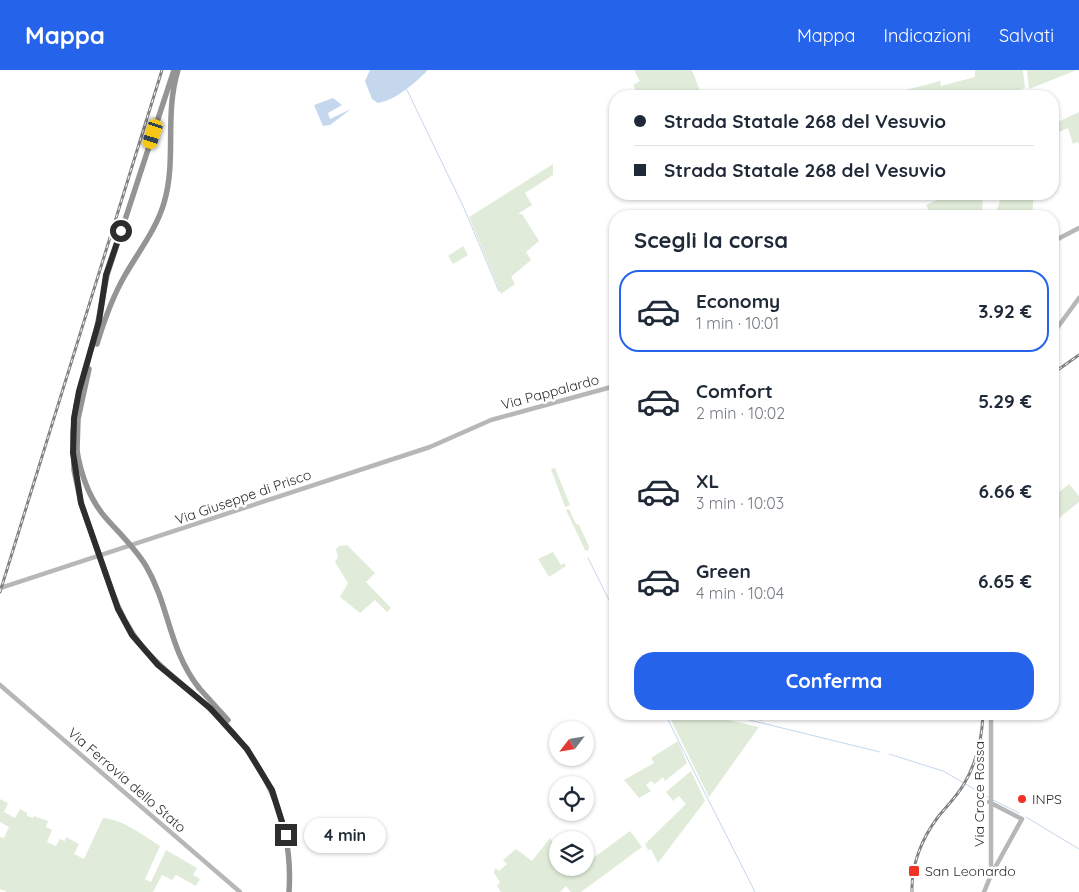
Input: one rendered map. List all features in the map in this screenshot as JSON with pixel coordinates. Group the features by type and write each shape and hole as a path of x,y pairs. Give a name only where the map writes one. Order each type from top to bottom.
{"highway":[{"path":"174,70 106,275 99,321 80,406 77,451 84,478 96,504 135,550 153,579 174,644 186,669 199,688 245,739 266,769 284,810 291,856 291,892"},
{"path":"178,70 170,106 168,184 160,216 118,289 91,356 76,406 73,453 81,503 122,618 136,640 158,665 227,725 258,763 278,805 291,856"}],"main road":[{"path":"1059,238 1079,228"},
{"path":"1059,325 1079,298"},
{"name":"Via Pappalardo","path":"491,420 609,388"},
{"name":"Via Giuseppe di Prisco","path":"0,588 422,450 491,420"},
{"name":"Via Ferrovia dello Stato","path":"0,685 240,892"},
{"name":"Via Croce Rossa","path":"991,720 989,801 991,874"},
{"path":"984,892 991,874 1022,819 989,801"}],"green space":[{"path":"634,70 692,70 700,90 636,90 633,85 640,81"},
{"path":"975,70 1023,70 1025,88 1019,90 906,90 940,81 941,86 975,77"},
{"path":"1027,70 1077,70 1029,89"},
{"path":"1079,112 1079,145 1078,142 1073,144 1068,128 1059,132 1059,121"},
{"path":"553,164 553,175 525,193 532,205 518,214 522,214 539,241 526,252 531,260 511,277 515,284 501,294 469,217"},
{"path":"937,200 983,200 982,210 929,210 926,205"},
{"path":"1000,200 1033,200 1033,210 997,210"},
{"path":"463,246 468,255 453,264 448,256"},
{"path":"555,468 570,505 565,507 551,469"},
{"path":"1069,484 1079,496 1079,502 1059,518 1059,492"},
{"path":"569,509 589,546 588,551 585,550 566,510"},
{"path":"347,545 375,573 366,582 391,608 387,612 375,600 360,613 340,597 348,583 335,562 338,557 336,549 339,546"},
{"path":"553,552 561,565 564,563 566,566 549,577 538,559"},
{"path":"671,720 728,720 759,727 709,797"},
{"path":"678,741 687,763 665,781 663,777 655,784 651,781 646,785 651,791 639,798 624,780 654,763 651,758"},
{"path":"691,771 705,801 658,863 651,849 648,850 645,844 686,804 679,796 673,801 666,792"},
{"path":"0,799 8,803 4,812 15,818 20,809 27,813 27,816 33,818 34,816 48,821 46,827 52,830 47,842 56,846 60,839 65,841 66,837 79,844 74,854 84,859 103,818 111,819 126,825 160,846 145,879 151,882 166,850 197,868 193,875 200,879 196,886 176,875 172,880 162,875 153,892 7,892 0,889 0,837 4,838 9,827 0,822"},
{"path":"630,831 642,847 581,892 571,892 566,886 560,892 501,892 497,886 500,882 494,873 495,868 499,871 507,864 503,860 516,849 532,861 549,839 549,876 594,876 594,857"}],"water":[{"path":"370,70 428,70 398,95 378,103 372,99 365,81"},
{"path":"333,98 342,105 328,113 330,119 351,109 330,125 323,126 314,105"}],"waterway":[{"path":"406,88 463,206 499,291"},
{"path":"588,558 609,600"},
{"path":"668,720 755,892"},
{"path":"749,720 880,752"},
{"path":"889,754 943,771 990,798"},
{"path":"993,800 1019,813"},
{"path":"1026,817 1079,849"}],"railway":[{"path":"0,592 162,70"},
{"path":"1059,369 1079,355"},
{"path":"912,892 913,872 922,843 938,817 969,776 980,741 982,720"}],"place":[{"name":"INPS","path":"1022,799"},
{"name":"San Leonardo","path":"914,871"}],"route":[{"path":"121,231 106,275 99,321 79,391 74,418 73,453 81,503 118,609 132,635 158,665 210,708 236,734 258,763 272,790 280,810 286,835"}]}
